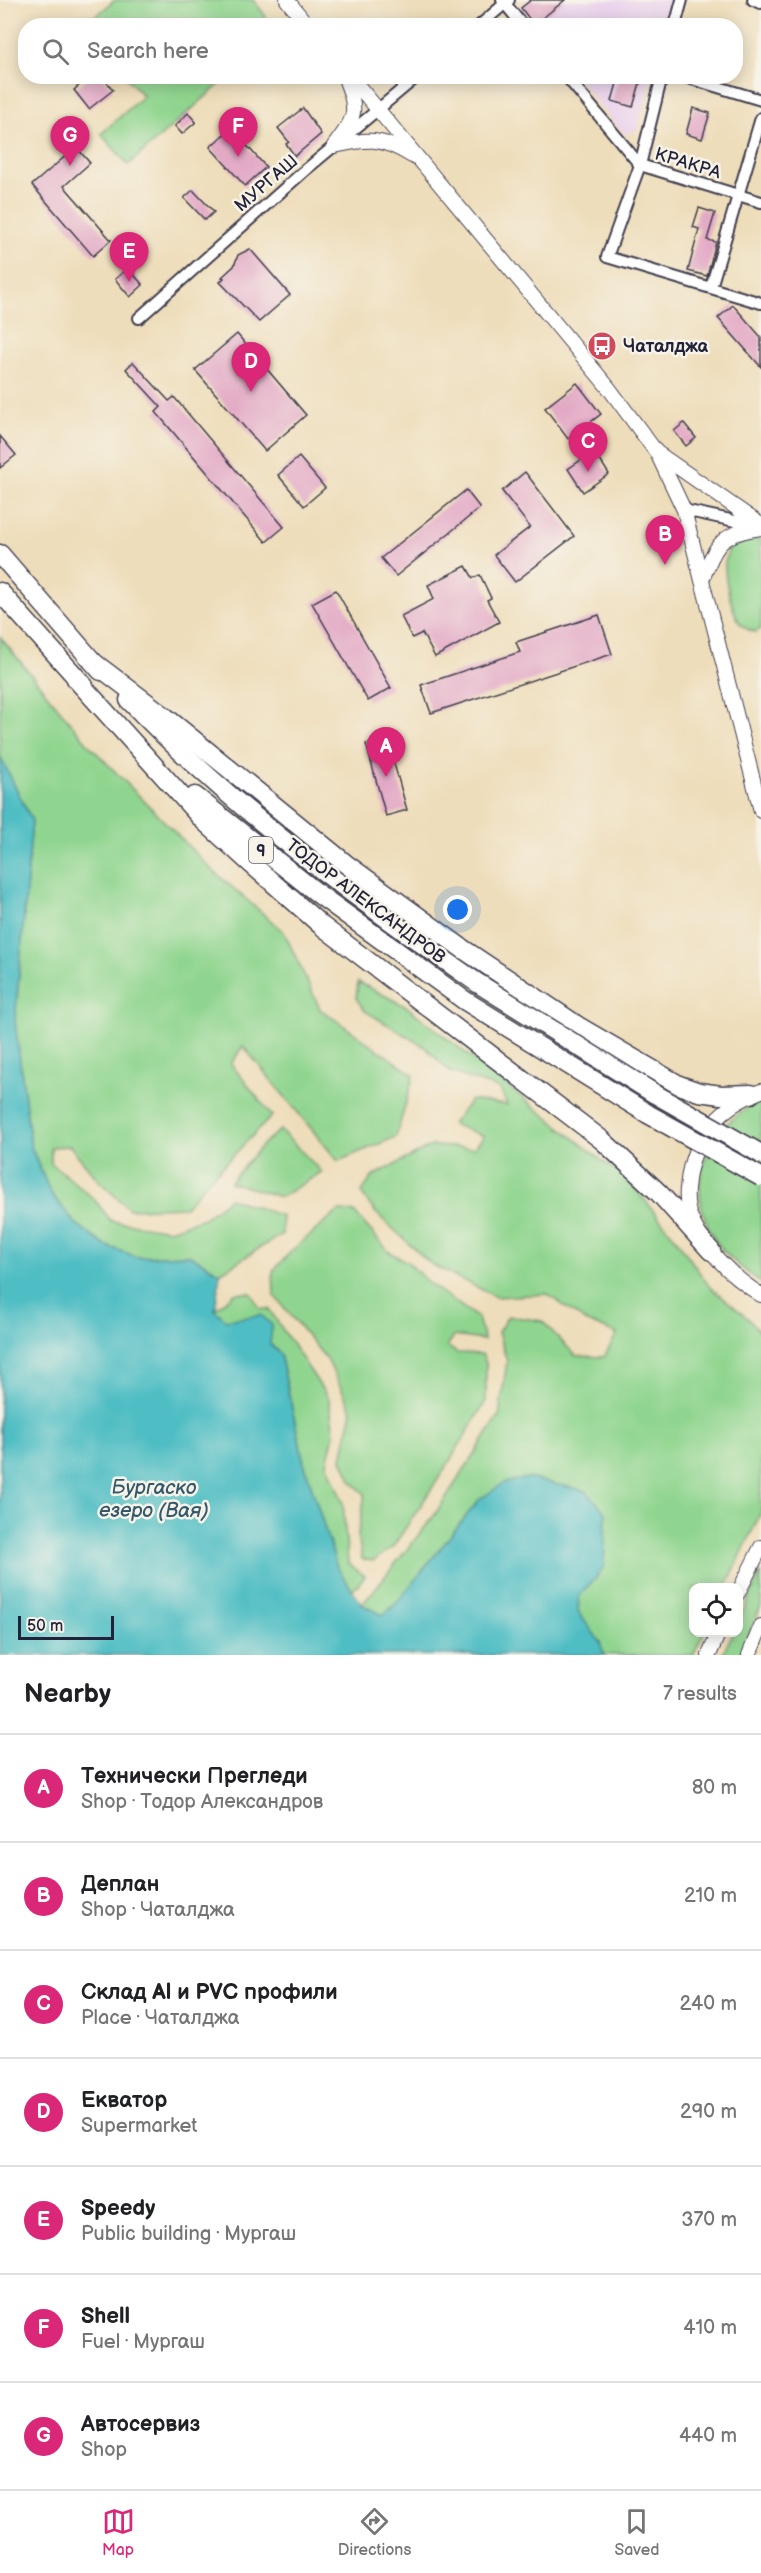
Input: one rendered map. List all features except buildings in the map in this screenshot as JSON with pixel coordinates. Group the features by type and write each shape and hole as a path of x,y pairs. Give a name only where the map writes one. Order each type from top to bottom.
{"highway":[{"name":"ТОДОР АЛЕКСАНДРОВ","path":"0,554 93,662 165,737 222,791 333,879 476,982 655,1094 761,1154"},
{"name":"ТОДОР АЛЕКСАНДРОВ","path":"0,592 76,679 202,803 321,896 464,1000 638,1108 761,1177"},
{"path":"93,662 172,722 346,864 463,949 578,1026 679,1085 699,1092 721,1095 756,1092"},
{"path":"76,679 203,820 263,875 322,926 602,1140 659,1192 711,1251"}],"main road":[{"path":"287,0 302,18"},
{"path":"334,146 350,125 355,111 347,84"},
{"path":"356,84 608,387 657,453 684,510 761,811"},
{"path":"334,146 372,139 391,144 418,159"},
{"path":"657,453 761,526"},
{"path":"702,580 712,555 721,542 738,532 761,526"},
{"path":"756,1092 719,1114 703,1134 692,1158 686,1187 688,1211 711,1251 758,1295"},
{"path":"743,1583 761,1547"},
{"path":"749,1655 761,1626"},
{"path":"709,1655 717,1637"}],"street":[{"path":"677,18 682,0"},
{"path":"753,0 761,3"},
{"path":"487,18 505,1 517,18"},
{"name":"МУРГАШ","path":"139,318 334,146 409,84"},
{"path":"573,84 640,165"},
{"path":"660,84 640,165 607,257 761,303"},
{"path":"708,84 761,100"},
{"path":"711,287 761,118"},
{"name":"КРАКРА","path":"640,165 761,202"},
{"path":"684,510 761,526"}],"shaded area":[{"path":"528,0 676,0 670,18 527,18 518,8"},
{"path":"582,84 651,84 637,130 624,134"}],"green space":[{"path":"115,0 253,0 265,15 265,18 93,18"},
{"path":"132,84 220,84 128,165 101,134 143,96"},
{"path":"757,539 761,540 761,629 755,632 748,630 739,622 729,596 725,564 733,546"},
{"path":"0,637 89,745 210,868 284,932 320,1009 414,1075 396,1137 338,1161 243,1046 231,1064 272,1116 185,1207 129,1209 98,1180 70,1146 51,1147 51,1163 94,1199 111,1221 170,1230 204,1218 230,1198 282,1216 282,1234 220,1273 190,1255 137,1257 104,1245 74,1222 50,1192 31,1147 15,1022 32,821 0,756"},
{"path":"358,982 407,1007 631,1183 676,1239 709,1286 751,1321 761,1334 761,1512 728,1583 689,1583 689,1637 702,1637 693,1655 604,1655 600,1642 578,1612 579,1596 596,1578 479,1500 395,1605 383,1615 362,1605 434,1516 499,1416 507,1361 498,1332 508,1316 542,1321 576,1356 604,1357 617,1334 587,1322 547,1294 496,1297 432,1265 375,1212 361,1193 373,1176 431,1146 474,1148 484,1136 452,1124 471,1100 507,1105 500,1089 450,1072 425,1047 365,1011 356,998"},
{"path":"761,1100 761,1283 736,1263 719,1245 705,1218 700,1198 705,1158 714,1141 726,1125 742,1111"},
{"path":"280,1130 322,1172 281,1197 230,1182 264,1143"},
{"path":"339,1211 354,1212 389,1252 409,1263 427,1282 478,1318 484,1340 454,1336 447,1346 457,1353 482,1354 486,1363 486,1401 393,1547 373,1561 362,1559 358,1535 365,1494 352,1482 342,1459 352,1411 328,1361 274,1295 273,1271 291,1251"},
{"path":"235,1293 251,1293 260,1309 269,1309 329,1399 334,1434 327,1463 343,1503 348,1563 365,1576 352,1591 337,1568 304,1463 280,1354 270,1344 261,1315 226,1320 214,1310"},
{"path":"761,1572 761,1606 741,1655 722,1655 731,1637 743,1637 743,1611"}],"water":[{"name":"Бургаско езеро (Вая)","path":"0,756 32,821 15,1022 31,1147 50,1192 74,1222 104,1245 137,1257 190,1255 220,1273 215,1310 226,1320 261,1315 272,1325 270,1344 280,1354 304,1463 337,1567 362,1605 383,1615 395,1605 479,1500 504,1483 528,1478 586,1491 606,1513 604,1566 579,1596 578,1612 600,1642 604,1655 0,1655"}],"place":[{"name":"Shell","path":"238,157"},
{"name":"Автосервиз","path":"70,166"},
{"name":"Speedy","path":"129,282"},
{"name":"Чаталджа","path":"602,346"},
{"name":"Екватор","path":"251,392"},
{"name":"Склад Al и PVC профили","path":"588,472"},
{"name":"Деплан","path":"665,565"},
{"name":"Технически Прегледи","path":"386,777"}]}
